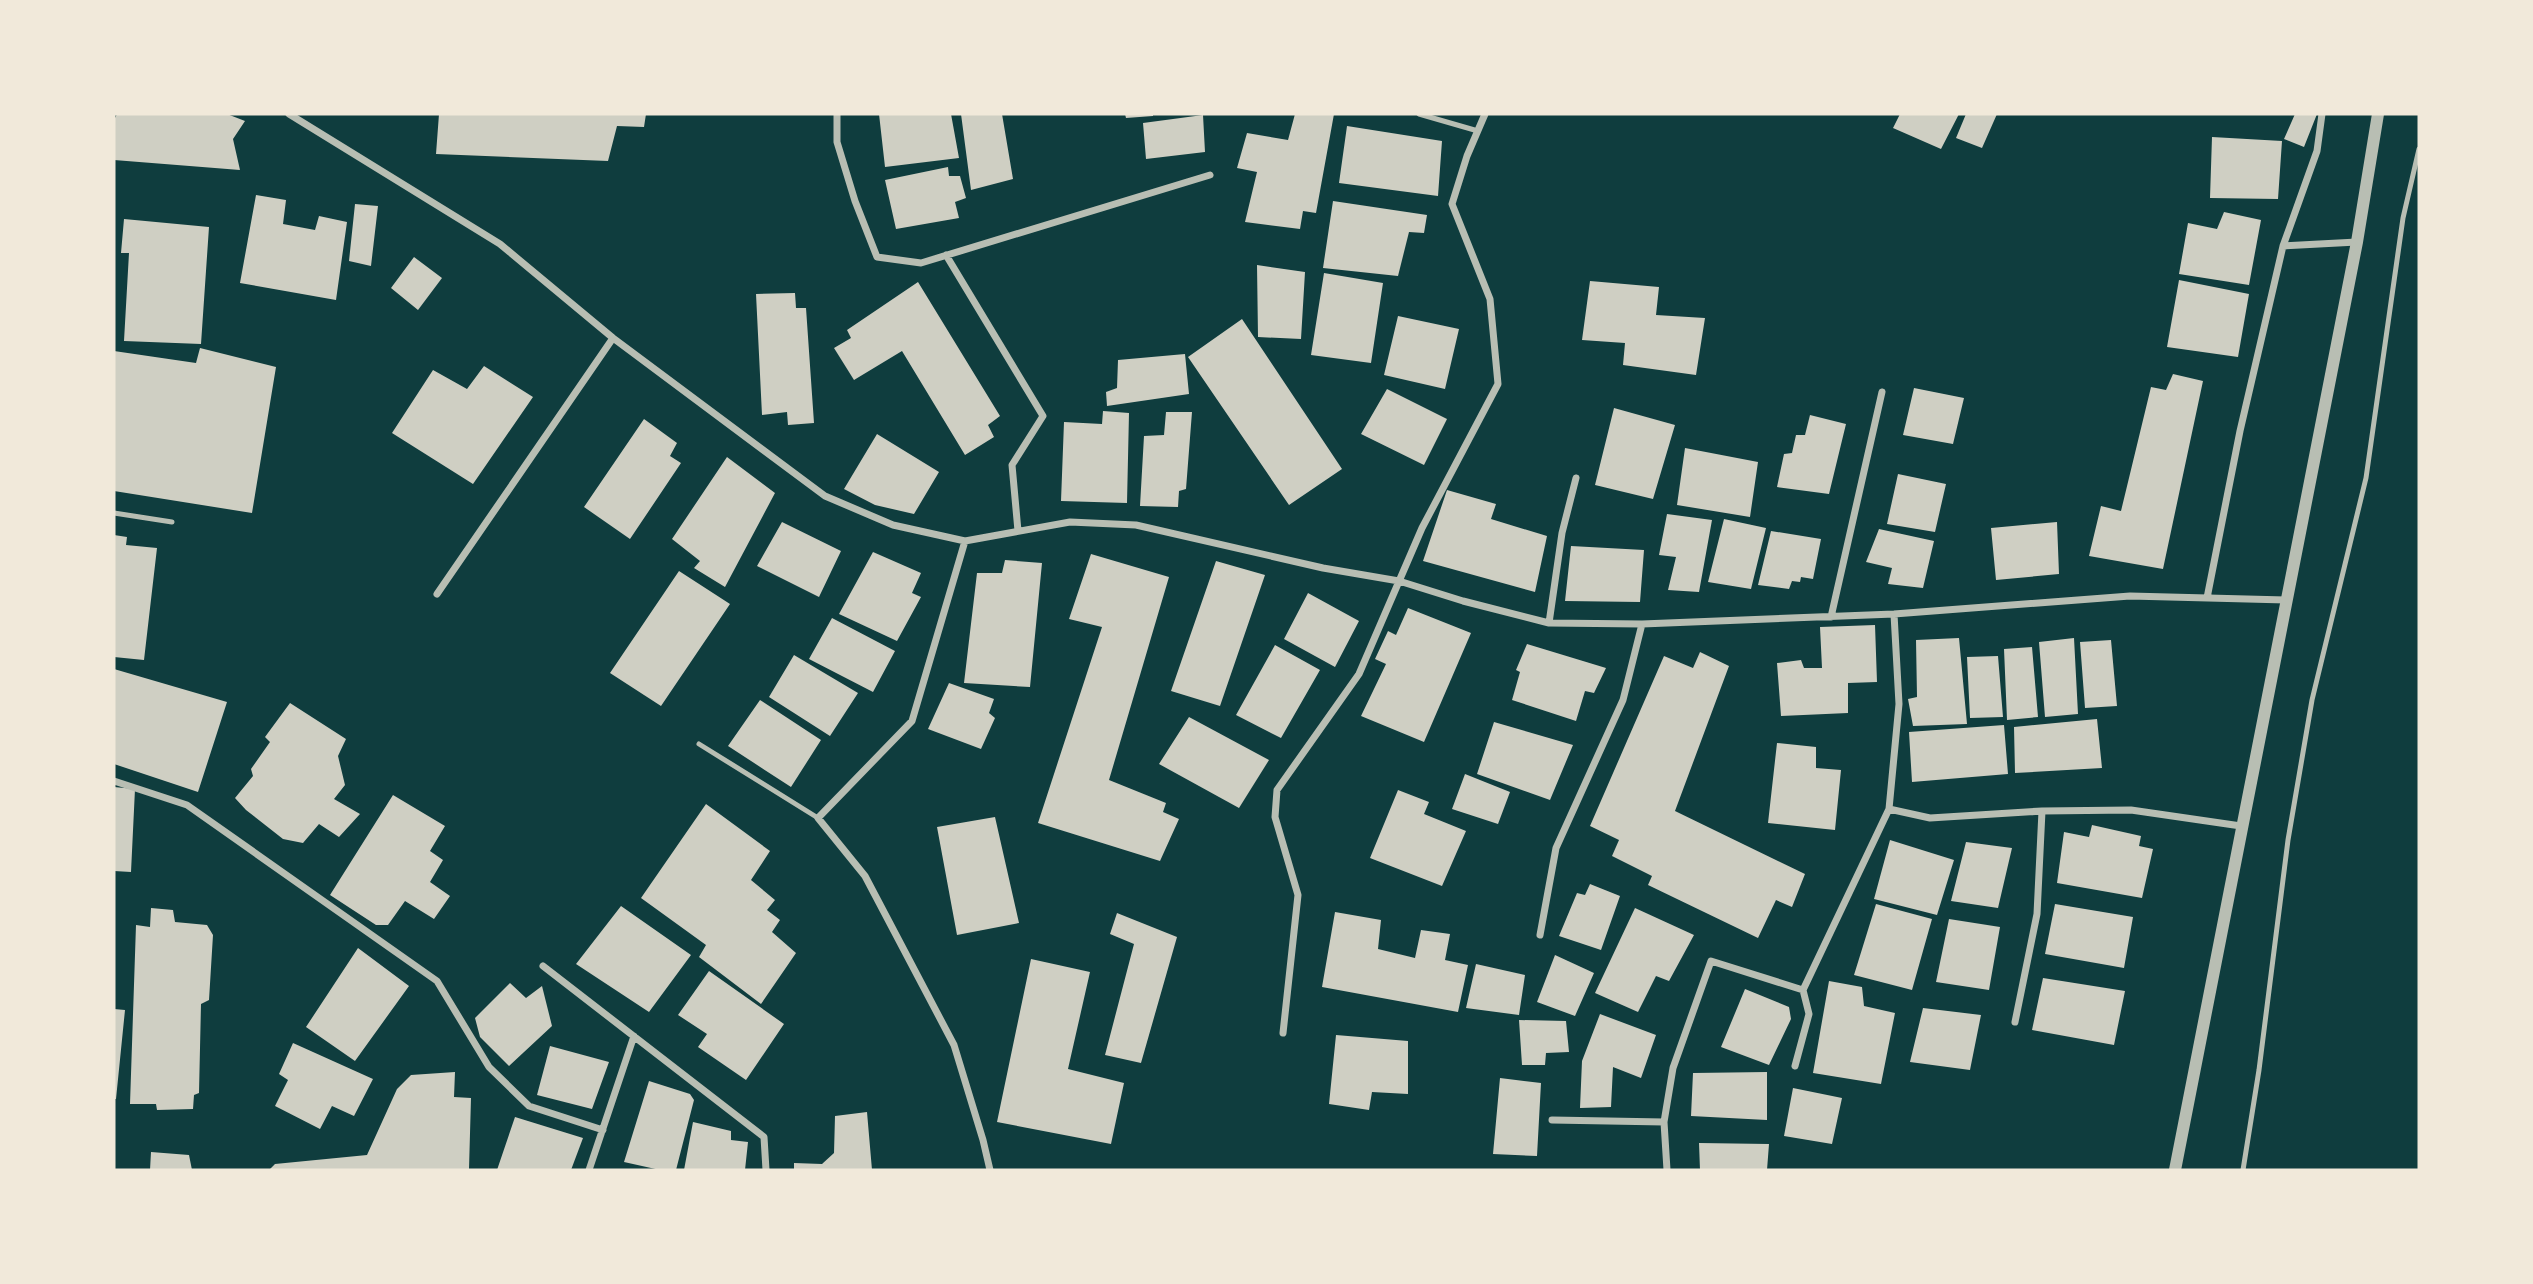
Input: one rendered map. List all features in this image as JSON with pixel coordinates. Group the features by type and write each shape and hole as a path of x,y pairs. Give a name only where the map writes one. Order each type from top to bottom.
{"street":[{"path":"289,114 500,244 613,338 825,496 892,526 965,541 1070,522 1136,525 1323,568 1399,581 1549,623 1642,624 1831,617 2130,596 2286,600"},
{"path":"837,114 838,142 855,201 877,257 921,263 1210,175"},
{"path":"1283,1033 1298,895 1275,817 1276,790 1359,674 1422,528 1498,384 1490,299 1452,204 1485,114"},
{"path":"2207,598 2240,431 2283,246 2317,151 2322,114"},
{"path":"2175,1170 2357,242 2378,114"},
{"path":"2283,246 2357,242"},
{"path":"946,255 1043,416 1012,465 1018,531"},
{"path":"437,594 613,338"},
{"path":"1831,617 1882,392"},
{"path":"1549,623 1562,533 1576,478"},
{"path":"965,541 912,721 818,818 865,876 954,1045 984,1140 989,1170"},
{"path":"1795,1066 1809,1014 1803,990 1889,809 1899,704 1894,614"},
{"path":"1540,935 1556,848 1623,701 1642,624"},
{"path":"114,782 187,805 437,981 489,1067 529,1106 603,1130"},
{"path":"1889,809 1930,818 2042,811 2131,810 2241,826"},
{"path":"2015,1022 2038,915 2042,811"},
{"path":"1667,1170 1664,1122 1673,1068 1711,961 1803,990"},
{"path":"543,966 764,1137 766,1170"},
{"path":"589,1170 634,1036"},
{"path":"1552,1120 1664,1122"}],"lane":[{"path":"1419,114 1478,131"},
{"path":"2242,1170 2312,700 2366,478 2403,218 2419,149"},
{"path":"114,513 172,522"},
{"path":"699,744 818,818"}],"building":[{"path":"117,114 227,114 245,121 233,139 240,170 114,160 114,120"},
{"path":"439,114 646,114 644,127 617,126 608,161 436,154"},
{"path":"879,114 951,114 959,158 885,167"},
{"path":"961,114 1002,114 1013,179 971,190"},
{"path":"1125,114 1153,114 1153,116 1126,118"},
{"path":"1295,114 1334,114 1316,213 1303,211 1300,229 1245,222 1257,172 1237,168 1247,133 1288,140"},
{"path":"1900,114 1959,114 1941,149 1893,128"},
{"path":"1966,114 1997,114 1982,148 1956,138"},
{"path":"2295,114 2317,114 2304,147 2284,139"},
{"path":"1203,115 1205,152 1146,159 1143,123"},
{"path":"1347,126 1442,141 1438,196 1339,183"},
{"path":"2212,137 2282,141 2278,199 2210,198"},
{"path":"948,167 949,176 960,176 966,198 955,202 959,218 896,229 885,180"},
{"path":"256,195 286,200 283,224 315,230 319,216 347,222 336,300 240,283"},
{"path":"1333,201 1427,215 1424,233 1409,232 1398,276 1323,268"},
{"path":"355,204 378,206 371,266 349,261"},
{"path":"2224,212 2261,220 2249,285 2179,274 2188,223 2217,229"},
{"path":"124,219 209,227 201,344 124,341 129,253 121,253"},
{"path":"414,257 442,278 418,310 391,288"},
{"path":"1257,265 1305,272 1301,339 1258,337"},
{"path":"1324,273 1383,283 1371,363 1311,355"},
{"path":"2179,280 2249,294 2238,357 2167,347"},
{"path":"1590,281 1659,287 1656,315 1705,318 1696,375 1623,365 1625,343 1582,340"},
{"path":"918,282 1000,416 988,425 994,437 965,455 902,351 854,380 834,348 851,338 847,330"},
{"path":"795,293 796,308 806,308 814,423 788,425 787,412 762,415 756,294"},
{"path":"1398,316 1459,329 1445,389 1384,375"},
{"path":"1242,319 1342,469 1289,505 1188,357"},
{"path":"200,348 276,367 252,513 114,491 114,351 196,363"},
{"path":"1185,354 1189,394 1107,406 1106,392 1117,388 1118,360"},
{"path":"484,366 533,397 473,484 392,433 433,370 467,389"},
{"path":"2173,374 2203,381 2163,569 2089,556 2101,506 2121,511 2151,387 2166,390"},
{"path":"1914,388 1964,398 1953,444 1903,435"},
{"path":"1387,389 1447,419 1424,465 1361,434"},
{"path":"1614,408 1675,425 1653,499 1595,485"},
{"path":"1103,411 1129,413 1127,503 1061,501 1064,422 1102,424"},
{"path":"1166,412 1192,412 1186,489 1179,491 1178,507 1140,506 1144,436 1164,435"},
{"path":"1810,415 1846,424 1829,494 1777,487 1784,454 1792,453 1796,435 1805,435"},
{"path":"644,419 677,443 670,456 681,463 630,539 584,507"},
{"path":"877,434 939,472 914,514 875,505 844,489"},
{"path":"1685,448 1758,462 1750,517 1677,505"},
{"path":"727,457 775,493 725,587 694,568 700,561 672,539"},
{"path":"1898,474 1946,484 1935,532 1887,524"},
{"path":"1447,490 1496,504 1491,519 1547,536 1535,592 1423,561"},
{"path":"1667,514 1712,520 1699,592 1668,590 1676,557 1659,555"},
{"path":"1724,519 1766,528 1751,589 1708,582"},
{"path":"782,522 841,551 819,597 757,566"},
{"path":"2057,522 2059,574 1996,580 1991,528"},
{"path":"1879,529 1934,541 1923,588 1888,584 1892,568 1866,562"},
{"path":"1771,531 1821,539 1813,579 1801,577 1800,582 1792,581 1789,589 1758,585"},
{"path":"114,535 127,537 126,545 157,548 144,660 114,657"},
{"path":"1571,546 1644,550 1640,602 1565,601"},
{"path":"873,552 921,573 912,593 921,597 897,641 839,614"},
{"path":"1091,554 1169,577 1109,780 1166,803 1163,812 1179,819 1160,861 1038,823 1102,627 1069,619"},
{"path":"1005,560 1042,563 1030,687 964,683 977,573 1002,573"},
{"path":"1216,561 1265,575 1220,706 1171,691"},
{"path":"679,571 730,604 661,706 610,673"},
{"path":"1308,593 1359,621 1335,667 1284,639"},
{"path":"1408,608 1471,633 1424,742 1361,716 1386,664 1375,659 1388,631 1396,635"},
{"path":"832,618 895,651 873,692 809,659"},
{"path":"1875,625 1877,682 1848,683 1848,713 1781,716 1777,663 1801,660 1804,668 1822,668 1820,627"},
{"path":"1959,638 1967,724 1913,726 1908,699 1917,697 1916,640"},
{"path":"2074,638 2078,714 2045,717 2039,642"},
{"path":"2111,640 2117,706 2085,708 2080,642"},
{"path":"1527,644 1606,668 1594,693 1585,691 1576,721 1512,700 1520,672 1516,670"},
{"path":"1275,645 1320,670 1281,738 1236,715"},
{"path":"2032,647 2038,717 2007,720 2004,649"},
{"path":"1700,652 1729,666 1675,811 1805,874 1792,907 1776,900 1758,938 1648,885 1652,876 1612,856 1619,840 1590,826 1664,656 1693,668"},
{"path":"794,655 858,693 830,736 769,697"},
{"path":"1998,656 2003,717 1970,718 1967,657"},
{"path":"114,669 227,702 198,792 114,764"},
{"path":"949,683 994,699 989,713 995,718 981,749 928,729"},
{"path":"760,700 821,740 791,787 728,746"},
{"path":"290,703 346,739 338,756 345,785 334,799 360,814 339,837 319,824 303,843 283,839 235,798 253,776 251,769 270,742 265,737"},
{"path":"1189,717 1269,760 1239,808 1159,764"},
{"path":"2097,719 2102,768 2015,773 2014,727"},
{"path":"1494,722 1573,745 1550,800 1477,774"},
{"path":"2004,725 2008,774 1912,782 1909,732"},
{"path":"1777,743 1816,747 1816,768 1841,770 1835,830 1768,823"},
{"path":"1465,774 1510,792 1498,824 1452,809"},
{"path":"114,787 135,789 131,872 114,871"},
{"path":"1398,790 1429,802 1424,814 1466,831 1442,886 1370,858"},
{"path":"393,795 445,826 430,851 443,860 430,882 450,896 434,919 405,901 388,925 376,925 330,895"},
{"path":"706,804 770,851 751,880 775,900 767,910 780,920 772,932 796,953 761,1004 699,957 706,945 641,898"},
{"path":"995,817 1019,923 957,935 937,827"},
{"path":"2092,825 2141,836 2139,846 2153,849 2142,898 2057,883 2064,832 2089,837"},
{"path":"1890,840 1954,860 1937,915 1874,899"},
{"path":"1966,842 2012,848 1998,908 1951,901"},
{"path":"1590,884 1620,896 1601,950 1559,936 1577,893 1585,895"},
{"path":"1876,904 1932,919 1912,990 1854,975"},
{"path":"2055,904 2133,917 2124,968 2045,954"},
{"path":"621,906 691,955 649,1012 576,964"},
{"path":"151,908 173,910 175,922 207,925 213,935 209,1000 201,1004 199,1093 194,1095 193,1109 157,1110 156,1104 130,1104 136,925 150,927"},
{"path":"1635,908 1694,935 1669,981 1656,976 1638,1012 1595,993"},
{"path":"1335,912 1381,920 1378,949 1415,958 1421,930 1450,934 1445,960 1468,965 1458,1012 1322,987"},
{"path":"1117,913 1177,937 1141,1063 1105,1055 1134,944 1110,934"},
{"path":"1949,919 2000,927 1989,990 1936,982"},
{"path":"358,948 409,986 355,1061 306,1027"},
{"path":"1555,955 1594,973 1575,1016 1537,1002"},
{"path":"1031,959 1090,972 1068,1069 1124,1083 1111,1144 997,1122"},
{"path":"1476,964 1525,975 1519,1015 1466,1008"},
{"path":"709,971 784,1024 746,1080 698,1047 707,1034 678,1015"},
{"path":"2043,978 2125,991 2114,1045 2032,1030"},
{"path":"1829,981 1862,987 1864,1006 1895,1013 1881,1084 1813,1073"},
{"path":"510,983 526,998 542,986 552,1026 509,1066 480,1037 475,1018"},
{"path":"1745,989 1789,1007 1791,1019 1769,1065 1721,1047"},
{"path":"1923,1008 1981,1015 1970,1070 1910,1062"},
{"path":"114,1009 125,1010 116,1099 114,1099"},
{"path":"1600,1014 1656,1035 1641,1078 1613,1067 1611,1107 1580,1108 1582,1061"},
{"path":"1519,1020 1566,1021 1569,1052 1546,1053 1545,1065 1522,1065"},
{"path":"1336,1035 1408,1041 1408,1094 1372,1092 1369,1110 1329,1104"},
{"path":"293,1043 373,1079 354,1116 332,1106 320,1129 275,1106 288,1080 279,1074"},
{"path":"550,1046 609,1062 592,1109 537,1095"},
{"path":"455,1072 454,1097 471,1098 469,1169 269,1170 275,1164 367,1155 397,1089 411,1075"},
{"path":"1767,1072 1767,1120 1691,1116 1693,1073"},
{"path":"1500,1078 1541,1083 1537,1156 1493,1154"},
{"path":"649,1081 690,1094 694,1100 676,1170 660,1170 624,1162"},
{"path":"1793,1088 1842,1098 1832,1144 1784,1136"},
{"path":"867,1112 872,1170 794,1170 794,1163 822,1164 834,1153 835,1116"},
{"path":"515,1117 583,1138 571,1170 497,1170"},
{"path":"693,1122 731,1131 731,1140 748,1142 745,1170 684,1170"},
{"path":"1699,1143 1769,1144 1767,1170 1700,1170"},
{"path":"151,1152 189,1155 192,1170 150,1170"}]}
